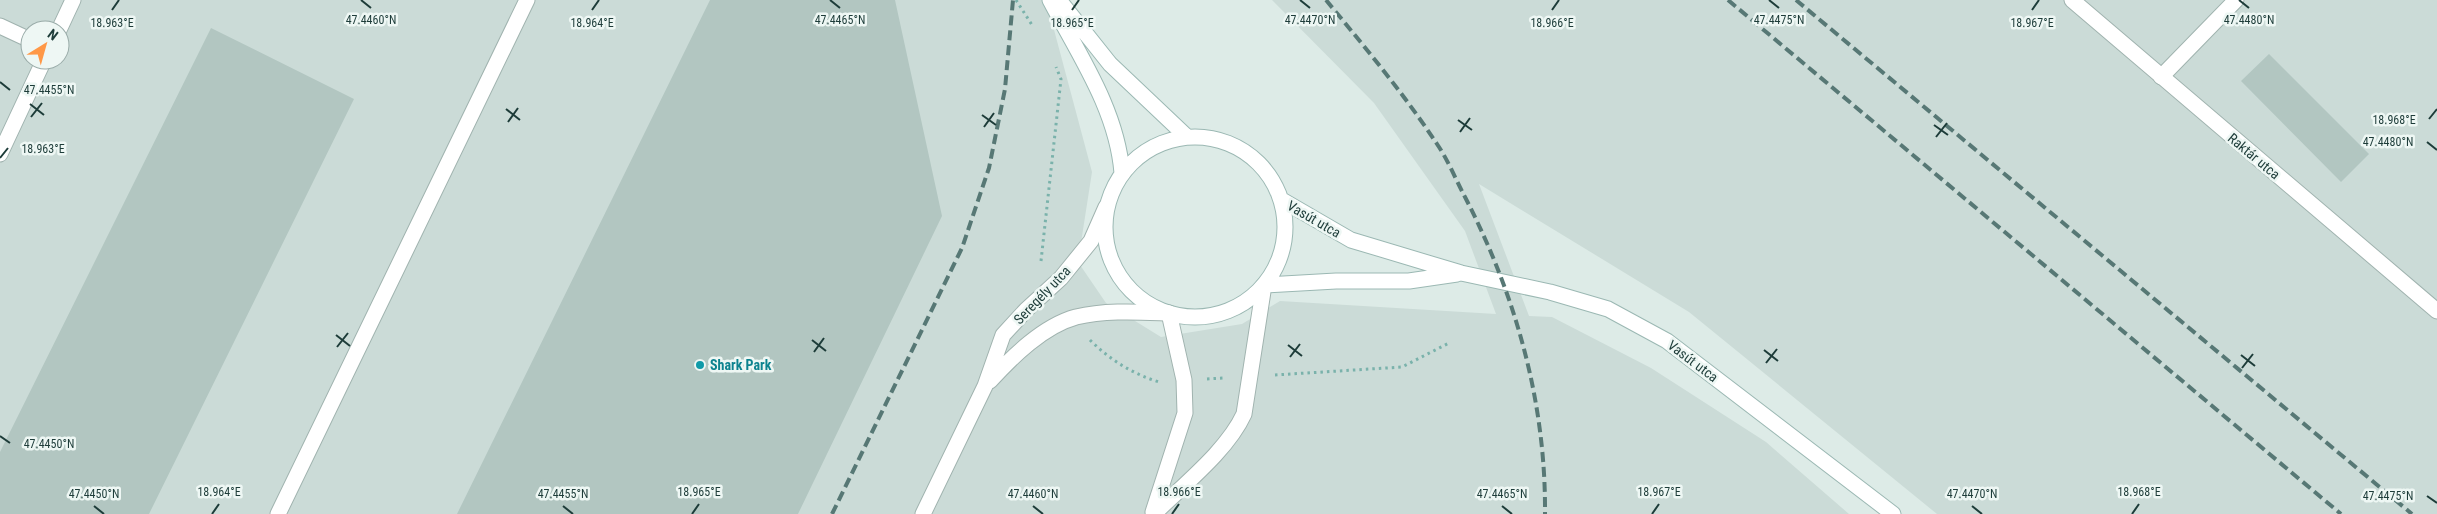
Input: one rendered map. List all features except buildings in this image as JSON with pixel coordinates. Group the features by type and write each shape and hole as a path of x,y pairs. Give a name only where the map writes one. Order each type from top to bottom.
{"street":[{"path":"63,20 73,0"},
{"path":"278,514 527,0"},
{"path":"1050,0 1106,105 1120,151 1122,173"},
{"path":"1059,0 1110,64 1186,136"},
{"name":"Raktár utca","path":"2072,0 2437,312"},
{"path":"2161,77 2236,0"},
{"path":"0,26 20,35"},
{"path":"0,154 39,70"},
{"name":"Vasút utca","path":"1186,136 1207,137 1227,142 1245,151 1261,165 1273,181 1282,200 1285,218 1282,254 1275,270 1264,285 1250,298 1232,309 1212,316 1190,317 1169,313 1147,303 1129,289 1118,274 1110,259 1106,242 1104,225 1106,208 1112,190 1122,173 1134,159 1150,148 1167,140 1186,136"},
{"name":"Vasút utca","path":"1282,200 1351,240 1461,273 1550,292 1608,310 1667,340 1893,514"},
{"name":"Seregély utca","path":"924,514 985,386 1003,335 1054,284 1091,241 1106,208"},
{"name":"Vasút utca","path":"1264,285 1409,281 1461,273"},
{"path":"1154,514 1226,442 1239,426 1244,414 1251,376 1264,285"},
{"name":"Seregély utca","path":"985,386 1015,354 1045,332 1075,318 1115,312 1169,313"},
{"path":"1154,514 1185,413 1184,380 1169,313"}],"path":[{"path":"1016,0 1035,29"},
{"path":"1053,62 1061,79 1041,263 1054,284"},
{"path":"1075,318 1086,336 1103,352 1139,376 1160,382 1402,367 1449,343"}],"shaded area":[{"path":"0,0 1042,0 1049,11 1092,172 1078,262 1106,303 1161,337 1242,324 1280,301 1496,314 1465,231 1374,103 1272,0 2437,0 2437,514 1937,514 1689,312 1479,184 1529,316 1552,317 1651,368 1766,442 1849,514 0,514"}],"railway":[{"path":"832,514 962,248 989,168 1005,89 1013,0"},
{"path":"1326,0 1397,89 1437,144 1483,234 1513,312 1534,391 1544,473 1545,514"},
{"path":"1728,0 2341,514"},
{"path":"1796,0 2412,514"}],"place":[{"name":"Shark Park","path":"700,365"}]}
